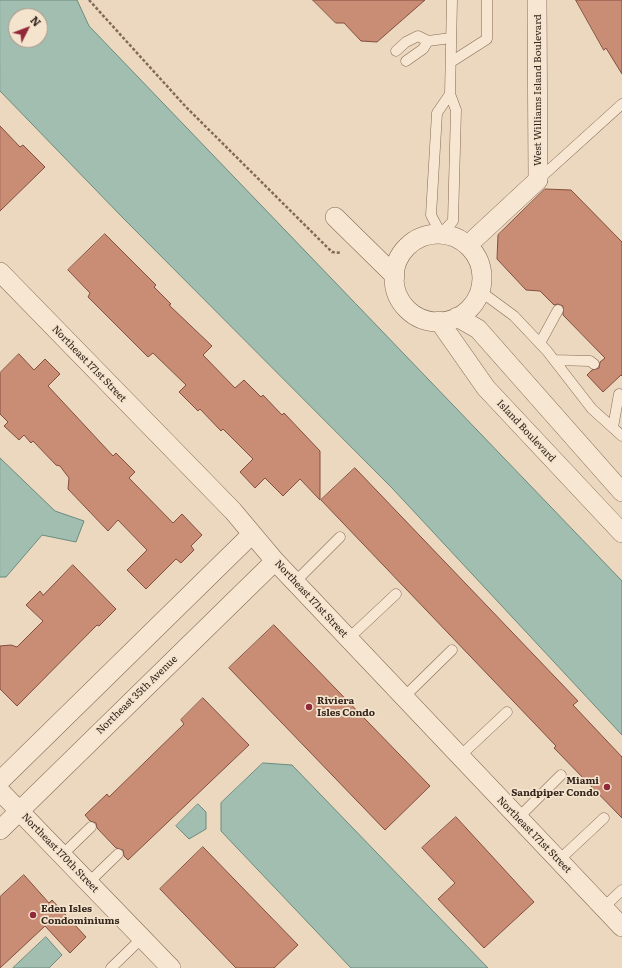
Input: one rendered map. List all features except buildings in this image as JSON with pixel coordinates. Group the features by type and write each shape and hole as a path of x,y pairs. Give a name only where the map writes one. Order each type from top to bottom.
{"street":[{"name":"West Williams Island Boulevard","path":"468,245 538,180 537,0"},
{"path":"335,218 394,276"},
{"path":"441,234 456,237 468,245 477,257 482,271 480,291 476,300 466,311 457,317 439,321 424,319 412,313 402,302 396,290 394,276 397,262 404,250 414,241 427,235 441,234"},
{"name":"Northeast 171st Street","path":"0,272 233,512 275,561 403,698 622,927"},
{"path":"457,317 478,329 622,492"},
{"name":"Island Boulevard","path":"439,321 486,388 622,531"},
{"path":"0,780 252,534"},
{"name":"Northeast 35th Avenue","path":"0,830 275,561"},
{"name":"Northeast 170th Street","path":"0,791 171,968"}],"lane":[{"path":"450,94 437,113 431,215 441,234 453,221 456,110 450,94 452,0"},
{"path":"451,62 487,39 487,0"},
{"path":"396,51 406,42 418,36 428,40 451,38"},
{"path":"406,61 423,50 428,40"},
{"path":"538,180 622,104"},
{"path":"480,291 514,316 554,360 592,409 622,436"},
{"path":"540,344 558,310"},
{"path":"554,360 590,361 594,364"},
{"path":"613,427 620,394"},
{"path":"295,582 340,537"},
{"path":"348,639 396,594"},
{"path":"403,698 452,650"},
{"path":"459,757 507,712"},
{"path":"518,818 561,775"},
{"path":"558,860 604,818"},
{"path":"62,855 91,827"},
{"path":"88,883 118,854"},
{"path":"603,908 622,890"},
{"path":"111,968 142,938"}],"path":[{"path":"89,0 186,107 332,252 375,257"}],"shaded area":[{"path":"0,0 77,0 89,26 622,581 622,735 392,488 123,218 0,91"},
{"path":"0,458 55,511 84,521 76,542 42,535 6,577 0,577"},
{"path":"263,763 292,765 488,968 351,968 221,831 221,803"},
{"path":"198,804 206,812 206,829 189,839 176,826"},
{"path":"46,937 62,955 49,968 13,968"}],"place":[{"name":"Riviera Isles Condo","path":"309,707"},
{"name":"Miami Sandpiper Condo","path":"607,787"},
{"name":"Eden Isles Condominiums","path":"33,915"}]}
